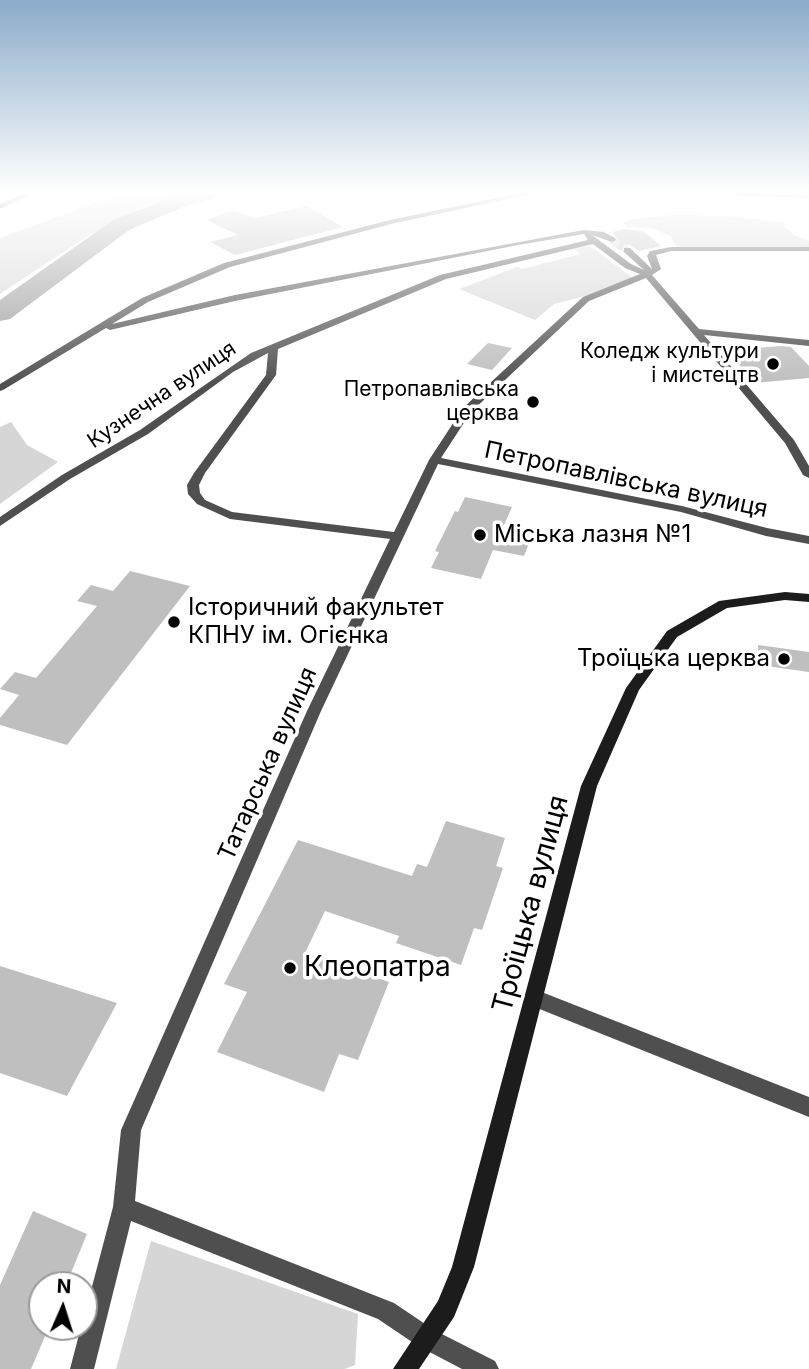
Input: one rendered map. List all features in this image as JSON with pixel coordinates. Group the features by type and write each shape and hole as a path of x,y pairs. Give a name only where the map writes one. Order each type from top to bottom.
{"main road":[{"name":"Троїцька вулиця","path":"405,1369 446,1309 463,1267 589,786 633,688 672,634 724,604 785,596 809,598"}],"street":[{"path":"0,388 145,300 227,265 258,257"},
{"path":"98,330 235,298 456,257"},
{"name":"Кузнечна вулиця","path":"0,522 66,477 144,432 241,362 443,277 527,257"},
{"path":"615,257 628,267 648,274 790,442 809,475"},
{"path":"635,257 650,271 648,274"},
{"path":"648,274 657,269 651,257"},
{"name":"Татарська вулиця","path":"82,1369 124,1207 131,1130 314,711 434,460 467,411 586,299 648,274"},
{"path":"698,332 809,343"},
{"path":"273,347 271,374 200,473 193,485 194,494 201,502 230,515 399,536"},
{"name":"Петропавлівська вулиця","path":"434,460 682,509 766,532 809,540"},
{"path":"534,998 809,1107"},
{"path":"124,1207 386,1311 426,1338 487,1369"}],"shaded area":[{"path":"0,257 56,257 0,294"},
{"path":"569,257 605,257 633,278 632,284 554,304 535,320 459,289 517,267 523,269"},
{"path":"11,422 27,445 58,462 0,504 0,427"},
{"path":"151,1241 358,1314 355,1365 345,1369 116,1369"}],"building":[{"path":"488,343 512,348 492,370 467,364"},
{"name":"Коледж культури і мистецтв","path":"791,347 809,366 809,378 754,383 727,350"},
{"name":"Міська лазня №1","path":"465,497 512,507 501,532 531,538 524,556 493,550 481,579 431,568 439,552 435,551"},
{"path":"130,571 190,586 67,745 0,725 0,718 19,695 0,689 15,672 36,678 97,606 77,601 91,585 113,591"},
{"name":"Троїцька церква","path":"758,645 809,652 809,672 759,665"},
{"name":"Клеопатра","path":"446,821 505,838 496,866 503,868 482,930 474,928 461,965 396,943 399,936 325,911 305,953 389,982 358,1060 339,1054 324,1092 217,1052 247,992 224,984 298,840 412,876 417,864 427,867"},
{"path":"0,966 117,1003 67,1096 0,1073"},
{"path":"33,1211 87,1234 72,1271 28,1271 28,1341 43,1341 31,1369 0,1369 0,1285"}],"waterway":[{"path":"0,313 77,257"}],"place":[{"name":"Коледж культури і мистецтв","path":"773,364"},
{"name":"Петропавлівська церква","path":"533,402"},
{"name":"Міська лазня №1","path":"480,535"},
{"name":"Історичний факультет КПНУ ім. Огієнка","path":"174,622"},
{"name":"Троїцька церква","path":"784,659"},
{"name":"Клеопатра","path":"290,968"}]}
